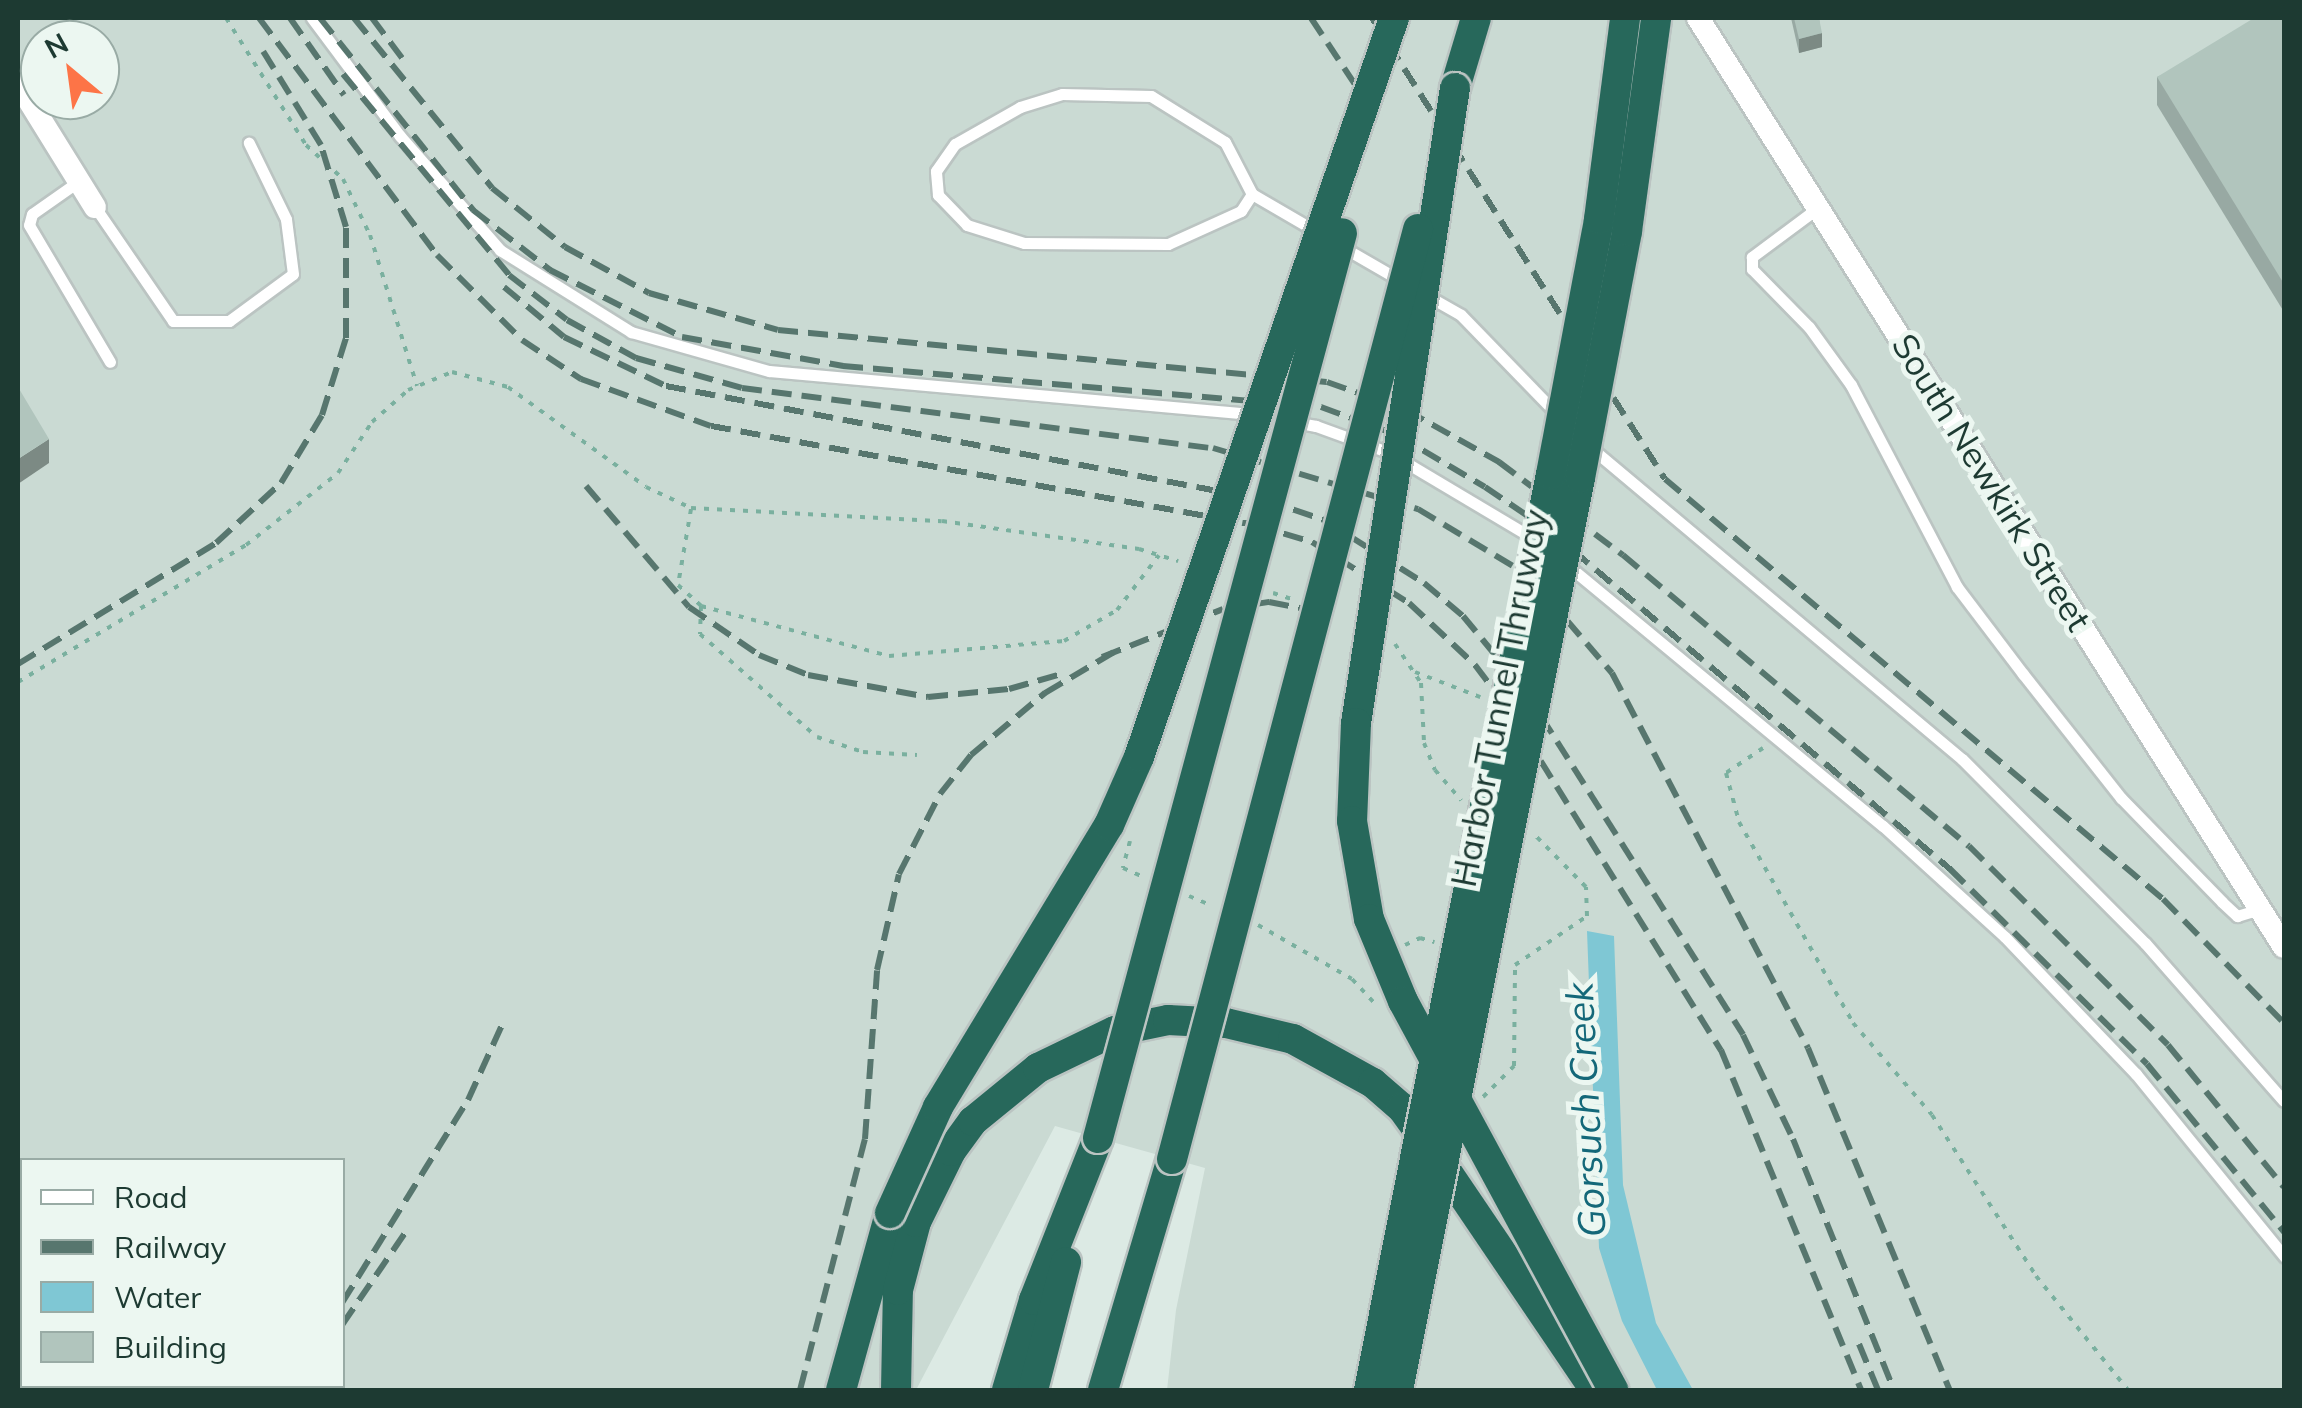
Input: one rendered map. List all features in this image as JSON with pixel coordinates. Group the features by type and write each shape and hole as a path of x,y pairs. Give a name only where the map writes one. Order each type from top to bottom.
{"highway":[{"path":"1033,1390 1397,18"},
{"path":"840,1390 890,1214 938,1107 1066,900 1139,756 1397,18"},
{"path":"1103,1390 1172,1159 1476,18"},
{"name":"Harbor Tunnel Thruway","path":"1369,1390 1599,219 1625,18"},
{"name":"Harbor Tunnel Thruway","path":"1398,1390 1627,232 1656,18"},
{"path":"1455,88 1356,724 1352,820 1370,919 1403,1002 1613,1390"},
{"path":"896,1390 898,1290 916,1222 951,1151 1006,1090 1075,1047 1168,1020 1252,1028 1345,1064 1402,1108 1595,1390"},
{"path":"1007,1390 1034,1300 1098,1138"}],"street":[{"name":"South Newkirk Street","path":"1698,18 2284,948"},
{"path":"18,83 94,206"}],"lane":[{"path":"312,18 400,136 500,250 618,325 677,350 768,371 1251,414 1356,439 1478,500 1541,543 1776,738 2005,936 2136,1074 2284,1256"},
{"path":"1252,194 1242,211 1168,244 1024,243 967,225 938,195 936,170 955,144 1020,107 1062,94 1151,96 1225,142 1252,194 1461,316 1625,479 1962,759 2145,943 2284,1101"},
{"path":"94,206 173,321 230,321 293,274 286,219 249,143"},
{"path":"79,181 32,214 29,225 110,362"},
{"path":"1819,207 1752,257 1752,269 1809,326 1851,385 1957,587 2109,782 2237,916 2260,909"}],"path":[{"path":"226,18 306,146 342,179 370,236 417,386"},
{"path":"18,682 246,546 338,472 372,422 417,386 452,372 508,387 646,487 691,508 942,521 1158,555 1192,566"},
{"path":"691,508 678,584 700,606 888,656 985,652 1064,640 1117,610 1158,555"},
{"path":"1262,590 1314,608"},
{"path":"700,606 700,634 817,736 863,752 918,755"},
{"path":"1384,632 1415,672 1424,743 1436,770 1476,806"},
{"path":"1415,672 1481,697"},
{"path":"1776,738 1726,774 1739,822 1852,1023 1932,1116 2036,1276 2128,1390"},
{"path":"1480,1100 1514,1066 1515,966 1587,916 1586,887 1520,827"},
{"path":"1132,830 1123,868 1159,884"},
{"path":"1177,891 1231,914"},
{"path":"1249,921 1352,980 1388,1017"}],"shaded area":[{"path":"18,18 2284,18 2284,1390 1167,1390 1176,1310 1205,1168 1055,1126 916,1390 18,1390"}],"water":[{"name":"Gorsuch Creek","path":"1587,931 1614,936 1623,1185 1656,1323 1693,1390 1657,1390 1622,1321 1599,1248"}],"building":[{"path":"1794,18 1819,18 1822,33 1799,39"},
{"path":"2254,18 2284,18 2284,284 2157,77"},
{"path":"18,387 49,439 18,459"}],"railway":[{"path":"259,18 437,255 522,340 581,379 711,426 1255,525 1312,542 1409,603 1475,665 1509,710 1721,1050 1861,1390"},
{"path":"290,18 344,95"},
{"path":"320,18 473,210 550,270 682,337 843,366 1321,407 1397,435 1485,487 1550,531 1950,869 2147,1064 2284,1232"},
{"path":"354,18 492,188 565,247 649,293 778,330 1327,382 1406,410 1499,462 1623,555 1969,846 2168,1045 2284,1187"},
{"path":"372,18 402,58"},
{"path":"1311,18 1356,86"},
{"path":"1372,18 1665,479 2163,899 2284,1023"},
{"path":"18,664 216,543 281,483 322,415 346,338 346,227 321,145 263,51"},
{"path":"343,74 509,275 567,320 636,358 742,388 1213,448 1418,509 1528,575 1612,673 1808,1048 1950,1390"},
{"path":"504,287 564,337 666,386 1265,500 1324,520 1424,583 1463,616 1525,691 1743,1035 1793,1139 1894,1390"},
{"path":"586,486 689,607 759,655 808,675 928,697 1009,689 1061,674"},
{"path":"1102,657 1223,609 1269,602 1304,609"},
{"path":"800,1390 865,1139 877,970 899,874 940,794 971,755 1045,693 1114,652"},
{"path":"345,1298 468,1100 502,1025"},
{"path":"345,1321 409,1227"},
{"path":"1859,1344 1878,1390"}]}
